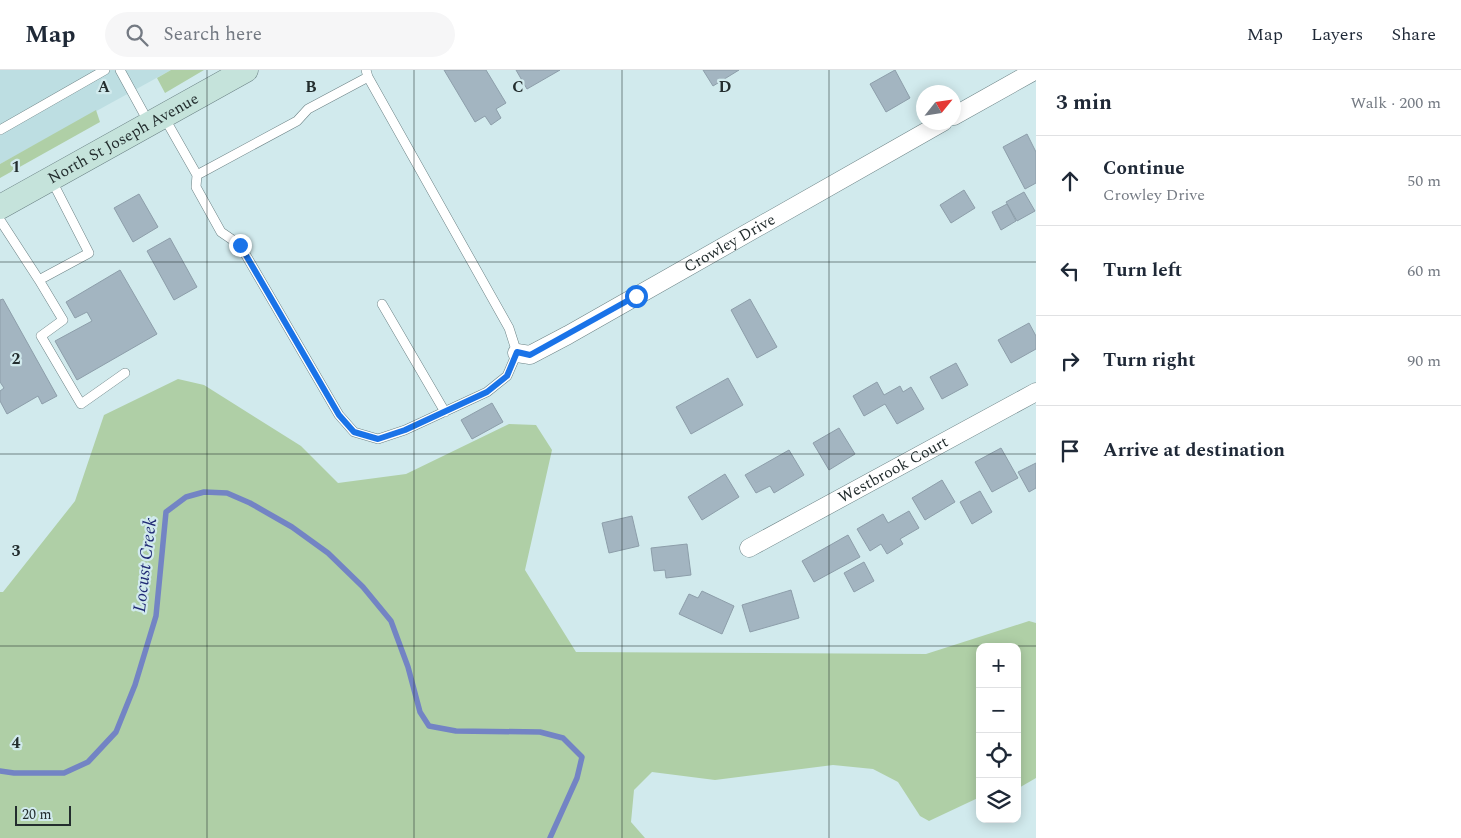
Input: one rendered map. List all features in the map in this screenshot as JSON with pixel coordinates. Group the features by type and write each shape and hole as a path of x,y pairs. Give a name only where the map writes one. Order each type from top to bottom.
{"main road":[{"name":"North St Joseph Avenue","path":"0,207 246,70"}],"street":[{"path":"961,112 1036,70"},
{"name":"Crowley Drive","path":"517,352 530,355 568,335 928,130"},
{"name":"Westbrook Court","path":"749,548 1036,392"}],"lane":[{"path":"0,130 105,70"},
{"path":"120,70 197,175 196,187 221,232 240,245 339,415 354,432 378,439 405,430 487,392 507,376 517,352 509,328 367,73 308,110 297,121 197,175"},
{"path":"39,280 89,253 51,178"},
{"path":"0,220 63,320 41,336 81,404 125,373"},
{"path":"382,304 445,412"}],"shaded area":[{"path":"0,70 171,70 0,164"}],"green space":[{"path":"171,70 204,70 165,93 157,78"},
{"path":"96,110 100,122 0,178 0,164"},
{"path":"178,379 204,385 301,446 338,483 406,474 509,424 536,425 552,450 525,570 576,652 926,654 1029,621 1036,623 1036,778 1021,787 1021,643 976,643 976,799 929,821 920,816 898,782 873,769 833,765 715,780 652,772 634,790 631,822 645,838 0,838 0,592 3,592 75,501 104,415"}],"building":[{"path":"444,70 486,70 506,103 496,109 501,118 491,125 485,116 475,122"},
{"path":"516,70 560,70 527,89"},
{"path":"703,70 739,70 713,86"},
{"path":"895,70 910,98 886,112 870,84"},
{"path":"1027,134 1036,152 1036,183 1025,189 1003,147"},
{"path":"964,190 975,208 951,223 940,205"},
{"path":"1024,192 1035,211 1017,221 1006,202"},
{"path":"139,194 158,227 133,242 114,208"},
{"path":"1007,204 1016,221 1001,230 992,212"},
{"path":"170,238 197,287 174,300 147,251"},
{"path":"120,270 157,334 77,380 55,341 92,321 87,312 75,318 66,302"},
{"path":"3,299 57,396 42,404 38,396 7,414 0,401 0,391 4,388 0,382 0,300"},
{"path":"750,299 777,347 757,358 731,310"},
{"path":"1029,323 1036,336 1036,349 1011,363 998,340"},
{"path":"956,363 968,385 942,399 930,377"},
{"path":"728,378 743,405 691,434 676,407"},
{"path":"877,382 884,395 900,386 903,392 911,387 924,409 897,424 885,404 864,416 853,396"},
{"path":"492,403 503,422 472,439 461,420"},
{"path":"839,428 855,454 829,470 813,443"},
{"path":"1001,448 1018,478 992,492 975,462"},
{"path":"789,450 804,475 774,493 770,486 756,493 745,475"},
{"path":"1036,463 1036,488 1029,492 1018,472"},
{"path":"725,474 739,497 702,520 688,497"},
{"path":"942,480 955,502 925,520 912,498"},
{"path":"980,491 992,512 972,524 960,502"},
{"path":"909,511 919,528 900,539 903,544 887,554 881,544 870,551 857,529 883,514 888,523"},
{"path":"632,516 639,546 609,553 602,523"},
{"path":"848,535 860,557 814,582 802,561"},
{"path":"687,544 691,575 666,578 665,570 654,571 651,548"},
{"path":"864,562 874,581 854,592 844,573"},
{"path":"791,590 799,618 750,632 742,605"},
{"path":"702,591 734,606 722,634 679,614 689,594 698,598"}],"waterway":[{"name":"Locust Creek","path":"0,771 14,773 64,773 88,762 116,732 135,685 156,616 166,512 186,497 204,492 227,493 250,503 292,527 328,553 363,587 391,621 408,667 420,712 429,726 456,731 540,732 563,738 582,757 577,778 550,838"}],"route":[{"path":"240,245 339,415 354,432 378,439 405,430 487,392 507,376 517,352 530,355 636,296"}]}
